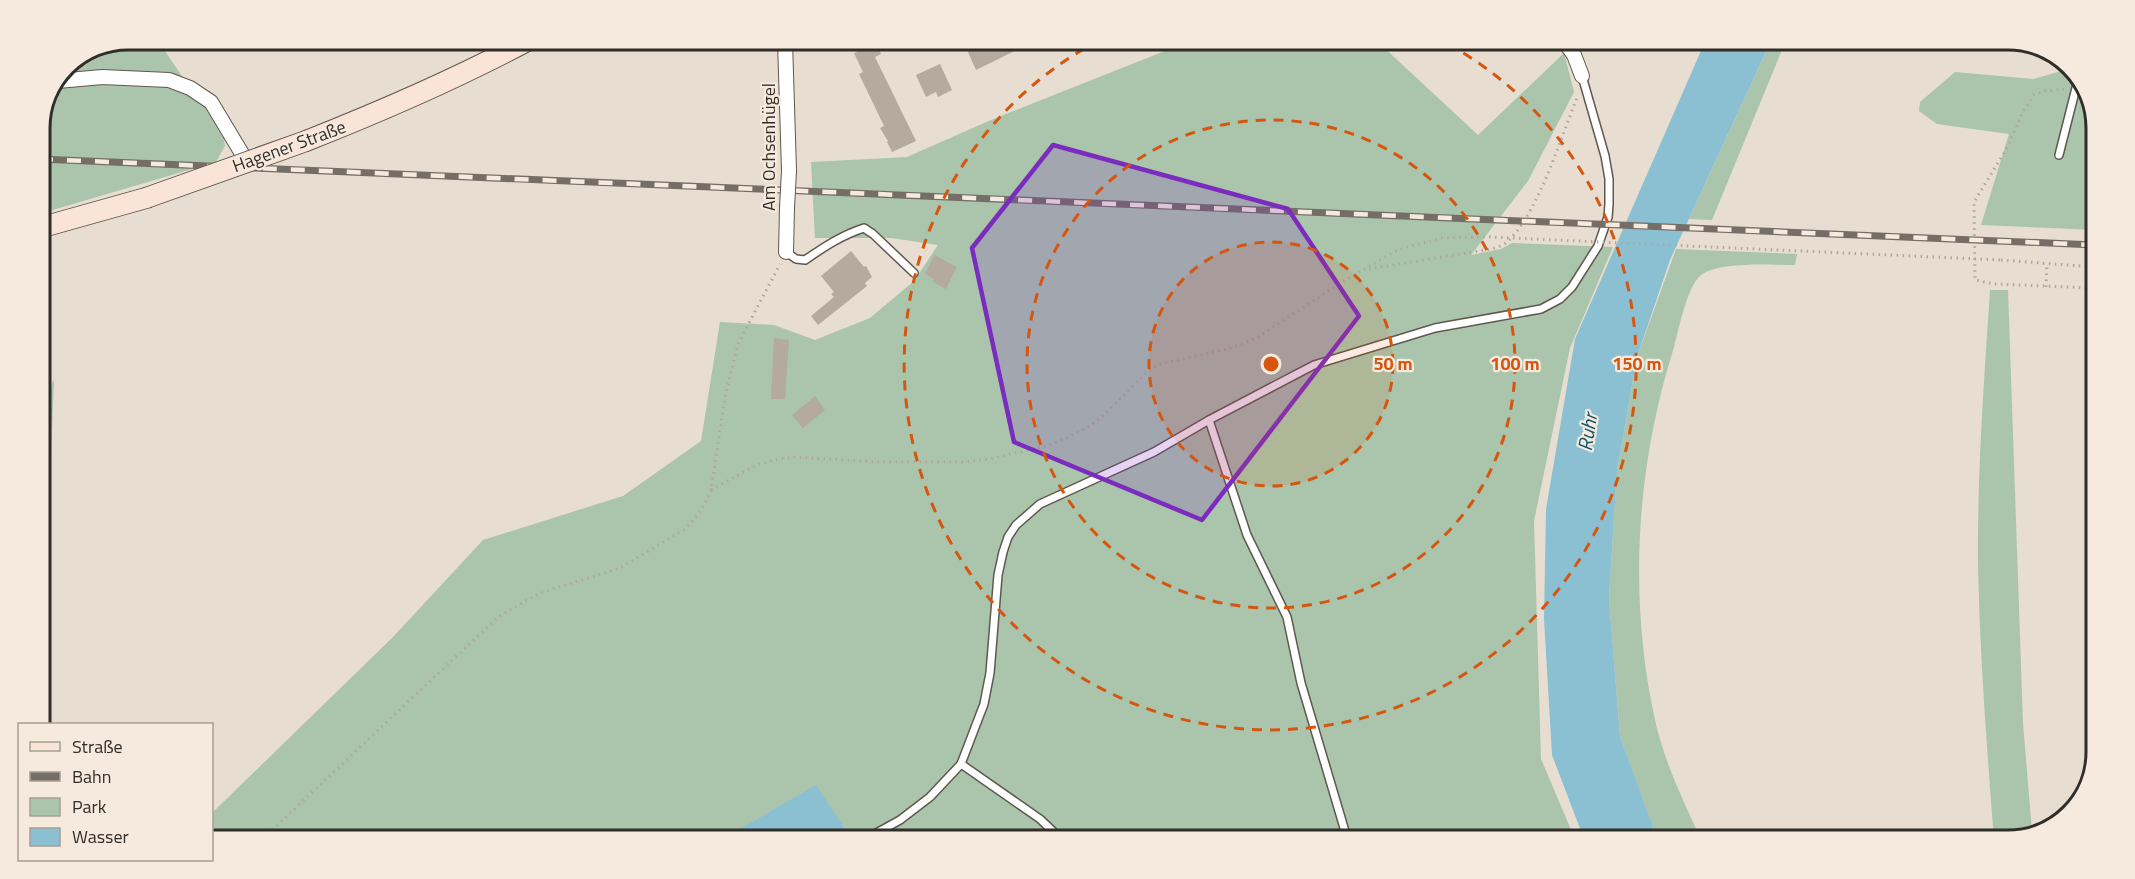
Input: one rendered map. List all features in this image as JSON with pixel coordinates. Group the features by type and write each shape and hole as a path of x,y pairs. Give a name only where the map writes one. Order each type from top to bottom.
{"main road":[{"name":"Hagener Straße","path":"50,225 147,198 306,141 396,105 511,50"}],"street":[{"name":"Am Ochsenhügel","path":"785,50 789,171 786,252"},
{"path":"1570,50 1582,76"},
{"path":"66,80 102,77 169,80 190,88 212,102 247,162"}],"lane":[{"path":"882,830 900,820 930,797 961,764 968,751 984,704 990,674 1002,552 1016,525 1041,504 1154,452 1209,420 1314,365 1435,328 1541,309 1560,299 1572,287 1598,246 1608,217 1609,204 1609,179 1605,156 1582,76"},
{"path":"2059,154 2076,91"},
{"path":"786,252 796,259 805,260 832,241 864,228 914,273"},
{"path":"1209,420 1247,535 1287,617 1301,683 1345,830"},
{"path":"961,764 1041,819 1052,830"}],"path":[{"path":"1367,269 1491,249 1512,238 1528,213 1548,172 1577,96 1582,76"},
{"path":"2075,89 2045,91 2034,95 2023,112 2006,150 1974,202 1975,280 1994,285 2085,288"},
{"path":"711,490 755,466 772,460 794,457 877,462 963,462 989,459 1046,446 1089,426 1105,414 1149,370 1161,364 1231,348 1258,337 1342,282 1407,246 1442,238 1489,237 2001,260 2085,266"},
{"path":"272,830 498,617 546,591 620,568 685,529 699,514 711,490 725,397 738,344 786,252"},
{"path":"2046,287 2047,263"}],"highlighted area":[{"path":"1053,145 1288,209 1359,316 1202,520 1014,442 972,248"}],"green space":[{"path":"164,50 183,78 68,78 72,72 98,55 112,51"},
{"path":"1167,50 1387,50 1478,135 1564,53 1574,92 1528,181 1471,255 1501,249 1512,243 1613,247 1570,348 1534,521 1541,759 1571,830 213,830 213,812 393,637 483,540 623,496 701,441 720,322 774,325 815,340 870,318 914,281 938,245 891,238 815,238 811,162 907,157 991,120"},
{"path":"1767,50 1782,50 1712,220 1689,219"},
{"path":"2062,71 2081,102 2085,122 2085,230 1981,225 2009,134 1937,124 1919,111 1920,102 1955,72 2033,79"},
{"path":"116,82 173,87 201,100 223,131 225,146 216,162 50,211 51,112 62,86"},
{"path":"1676,249 1797,254 1795,265 1746,265 1720,268 1701,275 1696,281 1681,319 1651,439 1640,532 1641,627 1655,720 1663,751 1697,830 1653,830 1620,736 1609,598 1617,471 1637,357"},
{"path":"1990,290 2008,290 2023,723 2031,825 2008,830 1993,830 1984,704 1978,567 1983,394"},
{"path":"54,379 50,484 50,389"}],"water":[{"name":"Ruhr","path":"1701,50 1767,50 1670,260 1637,357 1617,471 1609,598 1620,736 1654,830 1581,830 1552,755 1544,619 1546,509 1575,339"},
{"path":"816,785 846,830 738,830"}],"building":[{"path":"856,50 879,50 881,54 875,57 916,141 892,152 880,128 884,126 859,74 863,72 854,53 857,52"},
{"path":"967,50 1017,50 976,70"},
{"path":"940,64 952,90 938,97 936,92 926,97 916,75"},
{"path":"851,251 864,267 866,266 872,277 865,283 867,286 818,325 811,316 834,297 831,294 834,292 821,276"},
{"path":"934,255 957,267 946,289 933,282 934,279 925,274"},
{"path":"774,338 789,340 785,399 771,399"},
{"path":"815,396 825,410 803,428 792,415"}],"railway":[{"path":"50,159 2085,245"}]}
